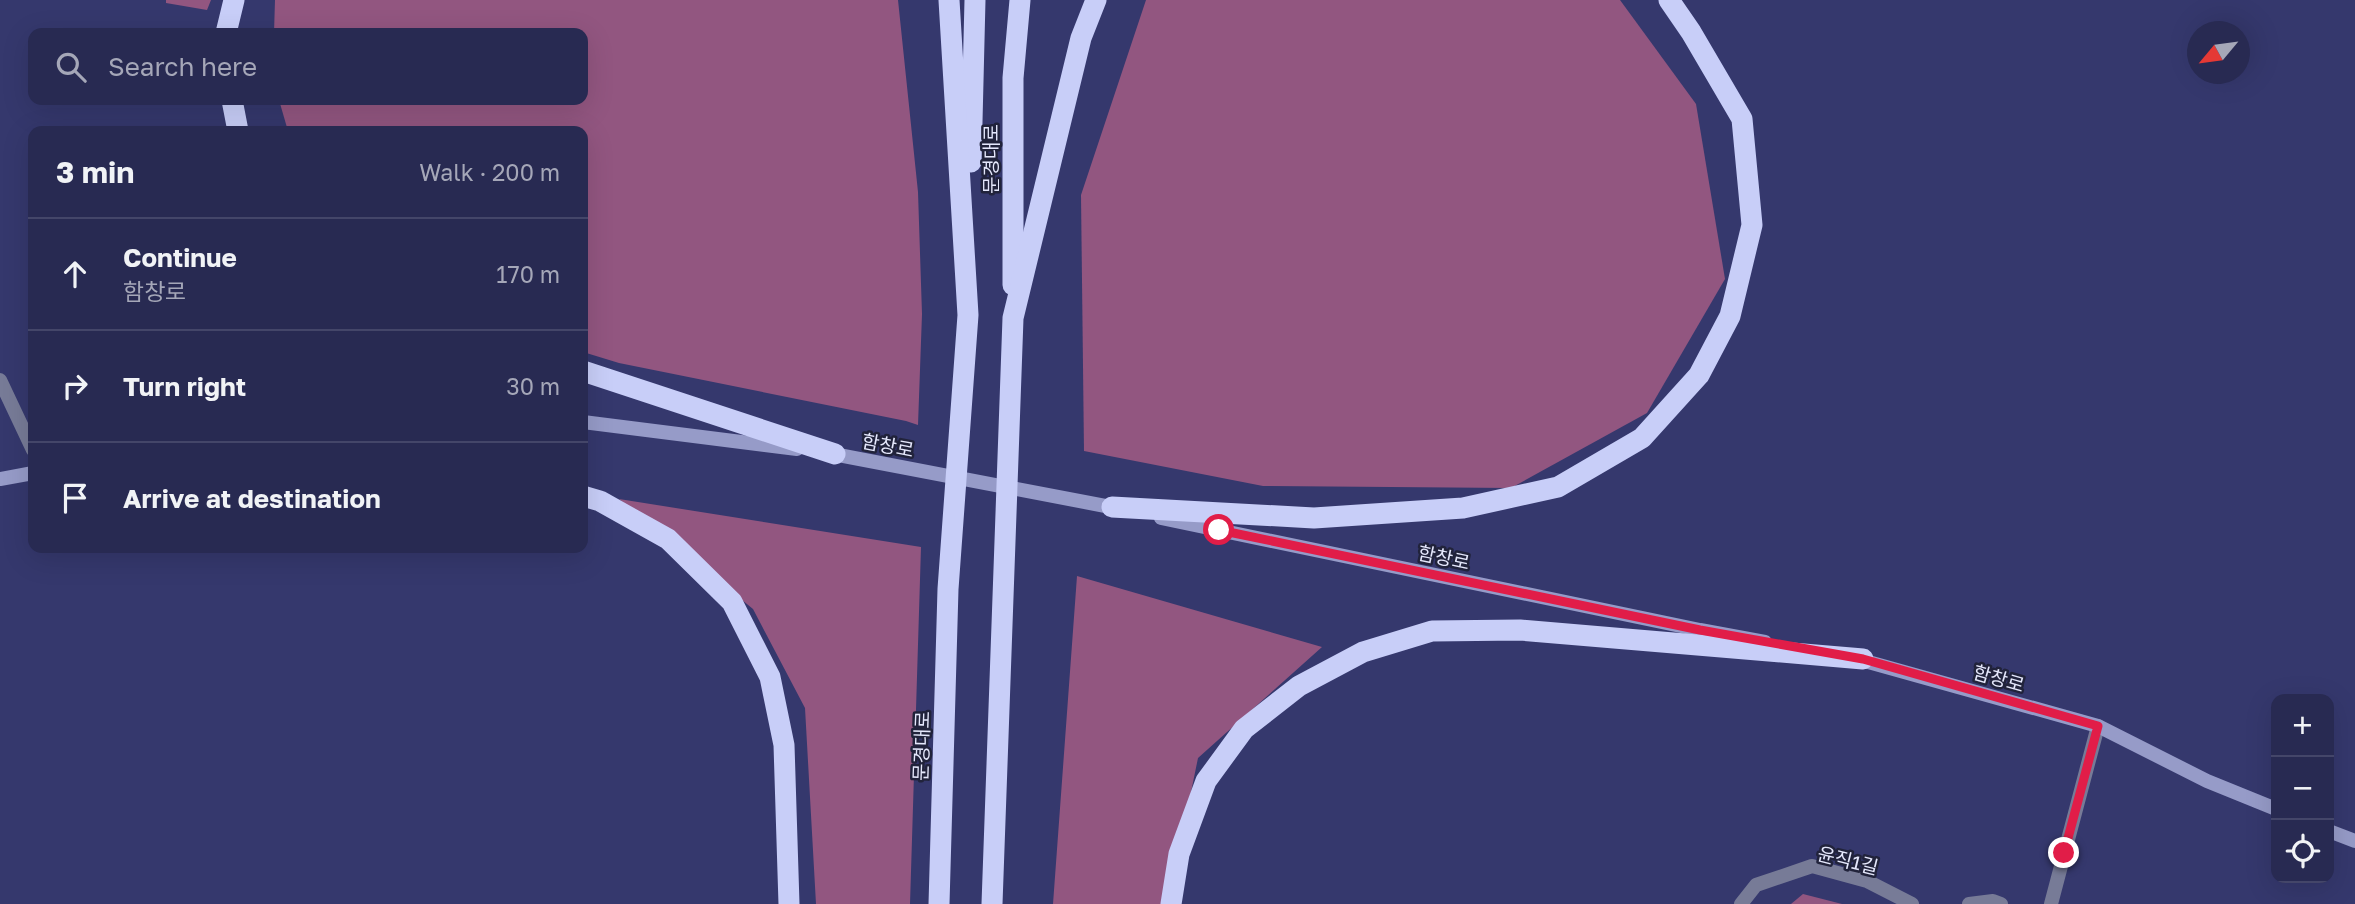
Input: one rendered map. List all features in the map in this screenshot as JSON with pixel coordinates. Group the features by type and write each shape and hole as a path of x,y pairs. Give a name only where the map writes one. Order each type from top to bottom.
{"highway":[{"path":"227,28 234,0"},
{"path":"949,0 968,315"},
{"name":"문경대로","path":"939,904 948,589 968,315 975,0"},
{"name":"문경대로","path":"1013,318 1013,78 1020,0"},
{"path":"992,904 1013,318 1081,38 1096,0"},
{"path":"1112,507 1314,518 1463,508 1558,487 1642,438 1699,375 1724,328 1730,316 1752,225 1742,119 1669,0"},
{"path":"233,105 237,126"},
{"path":"588,374 835,454"},
{"path":"588,497 600,501 668,539 732,602 764,664 770,677 785,746 789,904"},
{"path":"1171,904 1178,854 1206,781 1244,729 1299,685 1363,652 1432,631 1520,630 1863,659"}],"main road":[{"name":"함창로","path":"588,423 835,454 1112,507 1700,630 1863,659 2098,726 2207,781 2271,807"},
{"path":"0,479 28,474"},
{"path":"2334,833 2355,841"}],"lane":[{"path":"0,380 28,439"},
{"path":"2050,904 2098,726"},
{"name":"윤직1길","path":"1741,904 1756,885 1812,866 1867,881 1912,904"},
{"path":"1969,904 1993,901 2001,904"}],"shaded area":[{"path":"166,0 211,0 207,10 166,3"},
{"path":"275,0 898,0 918,192 922,314 918,425 619,363 588,354 588,126 287,126 280,105 588,105 588,28 274,28"},
{"path":"1146,0 1620,0 1696,104 1725,279 1647,413 1511,488 1263,486 1084,451 1081,195"},
{"path":"619,499 921,547 910,904 816,904 805,708 753,609"},
{"path":"1077,576 1322,647 1198,758 1168,904 1053,904"},
{"path":"1803,894 1842,904 1791,904"}],"route":[{"path":"1219,530 1700,630 1863,659 2098,726 2064,853"}]}
